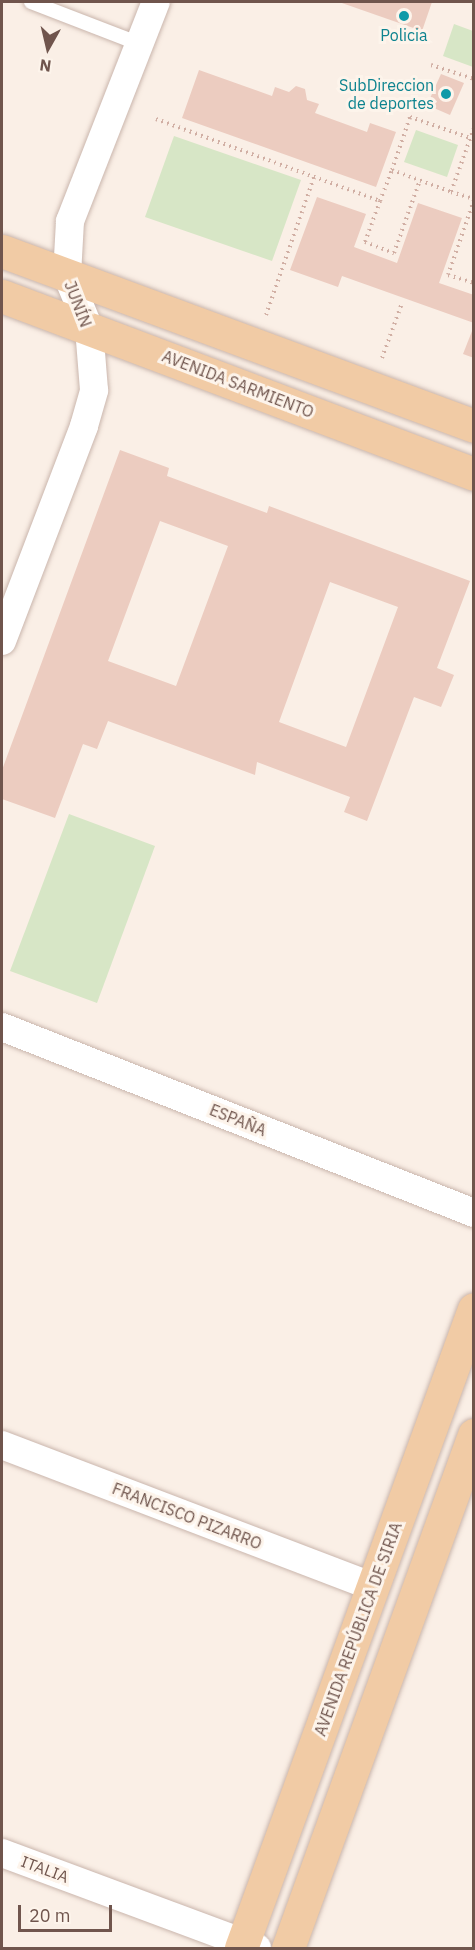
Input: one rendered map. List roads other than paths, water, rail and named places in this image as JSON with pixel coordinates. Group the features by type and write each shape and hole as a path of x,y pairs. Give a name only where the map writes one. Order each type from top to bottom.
{"main road":[{"path":"2,251 474,426"},
{"name":"AVENIDA SARMIENTO","path":"2,296 474,474"},
{"name":"AVENIDA REPÚBLICA DE SIRIA","path":"247,1946 373,1587 474,1309"},
{"path":"288,1948 474,1435"}],"street":[{"name":"JUNÍN","path":"2,641 84,426 94,390 89,328 67,274 70,222 156,2"},
{"name":"ESPAÑA","path":"2,1027 474,1214"},
{"name":"FRANCISCO PIZARRO","path":"2,1445 373,1587"},
{"name":"ITALIA","path":"2,1853 247,1946"}],"lane":[{"path":"31,2 140,44"}],"place":[{"name":"Policia","path":"404,16"},
{"name":"SubDireccion de deportes","path":"446,94"}]}
